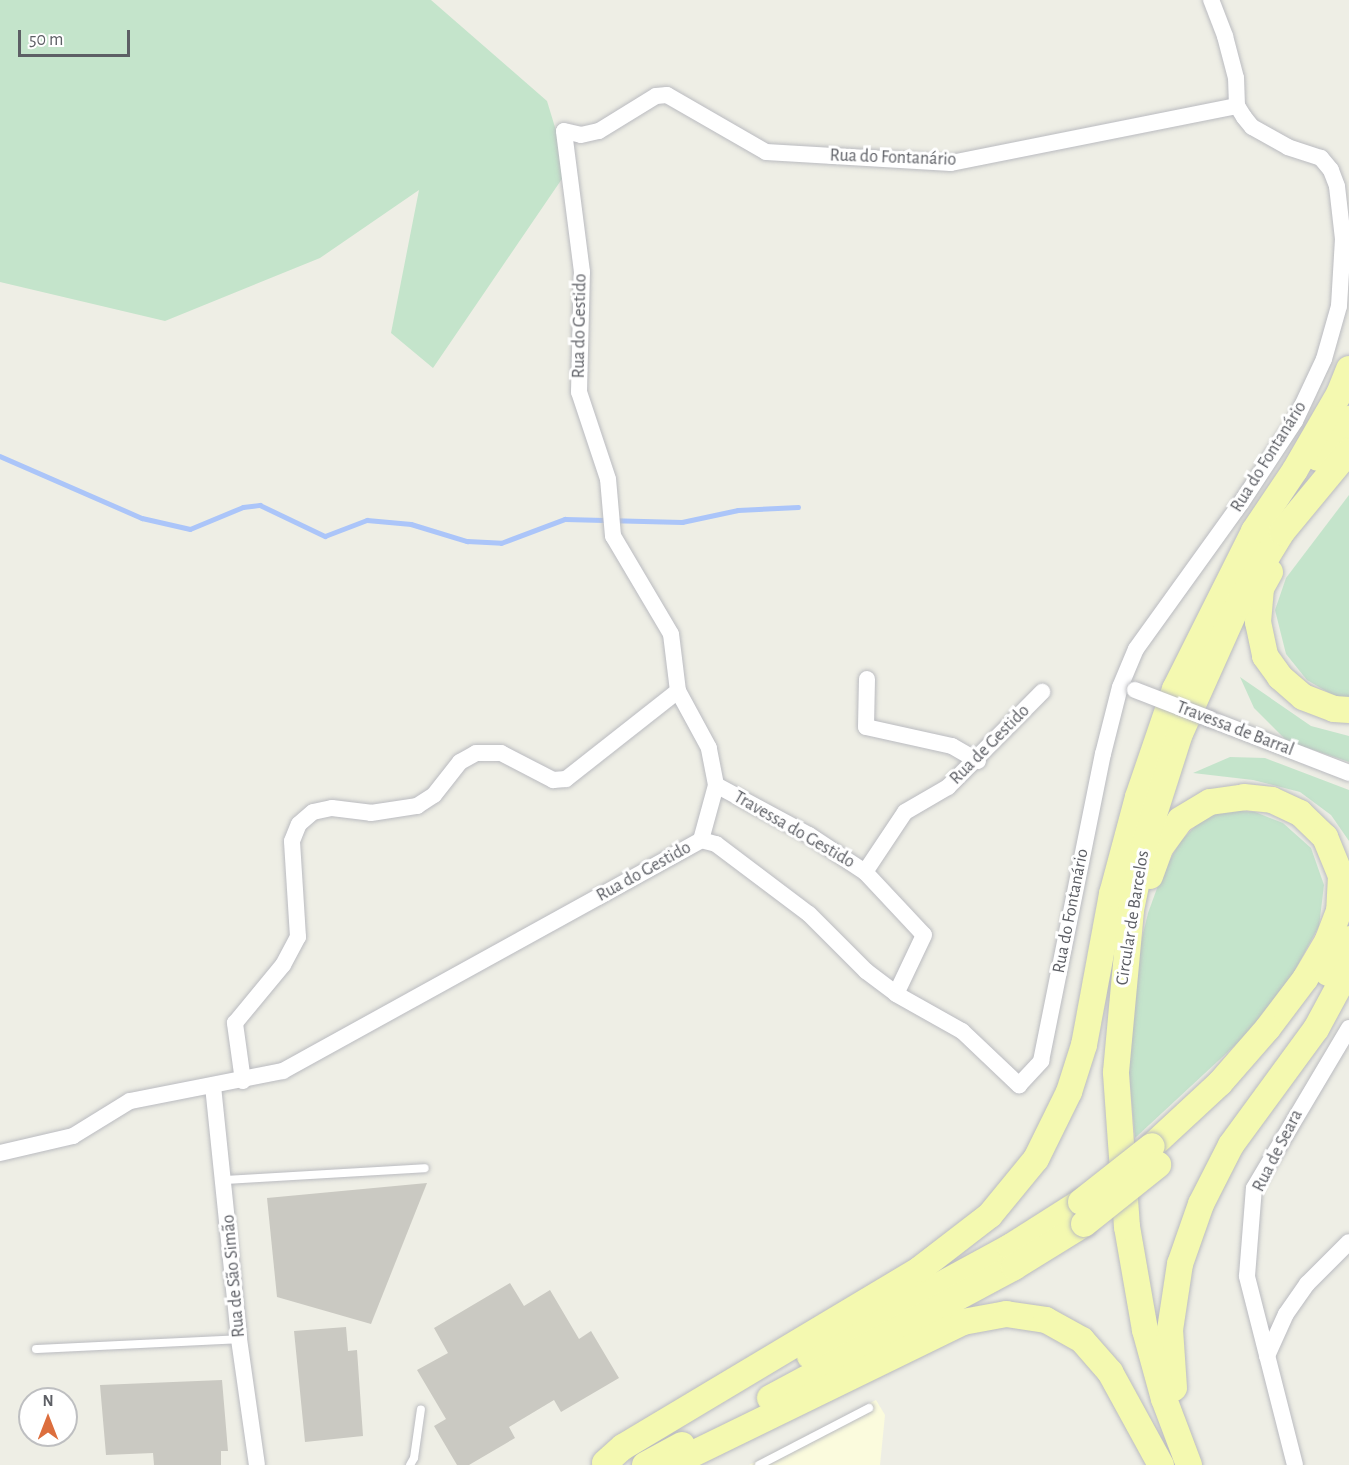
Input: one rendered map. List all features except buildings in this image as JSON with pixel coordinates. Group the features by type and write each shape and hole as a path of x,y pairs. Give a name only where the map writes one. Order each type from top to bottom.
{"main road":[{"path":"603,1464 623,1447 920,1269 990,1215 1036,1159 1069,1092 1084,1045 1117,881 1138,797 1175,689 1250,545 1254,531 1339,394 1349,369"},
{"path":"1250,545 1261,537 1349,419"},
{"name":"Circular de Barcelos","path":"1189,1465 1176,1432 1145,1330 1126,1227 1118,1148 1116,1072 1131,910 1150,825 1192,704 1238,604 1294,519 1349,450"},
{"path":"1294,519 1261,588 1258,622 1265,656 1280,677 1302,697 1334,709 1349,710"},
{"path":"1131,910 1145,893 1160,848 1180,820 1210,802 1244,797 1272,800 1300,813 1325,837 1341,876 1340,911 1328,939 1305,979 1268,1028 1155,1156"},
{"path":"1117,881 1101,1070 1102,1150 1111,1234 1130,1333 1175,1465"},
{"path":"645,1465 1014,1267 1229,1098 1279,1042 1349,939"},
{"path":"1176,1432 1179,1413 1171,1367 1170,1330 1180,1263 1201,1204 1231,1145 1316,1029 1349,968"},
{"path":"603,1464 628,1456 1010,1247 1083,1213"},
{"path":"670,1465 963,1322 1006,1314 1046,1320 1082,1340 1110,1372 1161,1465"}],"street":[{"path":"1211,0 1236,78 1237,106"},
{"name":"Rua do Fontanário","path":"564,132 581,135 599,132 656,96 667,95 766,152 951,163 1237,106 1252,127 1288,147 1321,158 1331,170 1337,186 1343,239 1338,314 1324,359 1295,421 1241,503 1136,649 1128,689 1103,754 1041,1061 1018,1085 962,1031 896,994 866,971 809,914 716,844 701,840"},
{"name":"Rua do Gestido","path":"0,1153 73,1136 130,1101 243,1082 283,1071 701,840 717,785 709,748 678,692 671,634 613,536 608,479 579,392 582,272 564,132"},
{"path":"867,679 866,727 952,746 978,761"},
{"name":"Travessa de Barral","path":"1128,689 1349,773"},
{"path":"243,1082 235,1023 284,965 298,937 292,842 299,824 313,812 332,808 371,813 417,806 434,795 460,762 476,753 501,753 553,780 567,779 678,692"},
{"name":"Rua de Gestido","path":"865,872 905,812 948,787 978,761 1042,693"},
{"name":"Travessa do Gestido","path":"717,785 809,835 865,872 924,936 896,994"},
{"name":"Rua de Seara","path":"1295,1465 1248,1276 1254,1188 1349,1029"},
{"name":"Rua de São Simão","path":"213,1086 225,1180 239,1338 257,1465"},
{"path":"1267,1356 1286,1314 1349,1242"}],"lane":[{"path":"225,1180 425,1168"},
{"path":"36,1349 239,1338"},
{"path":"759,1465 869,1408"},
{"path":"410,1465 414,1458 421,1409"}],"shaded area":[{"path":"0,0 431,0 547,101 568,170 433,368 391,333 419,190 320,258 165,321 0,282"},
{"path":"1349,495 1349,698 1336,697 1307,680 1286,654 1275,610 1286,578"},
{"path":"1240,677 1311,726 1349,736 1349,762 1287,741 1254,708"},
{"path":"1230,757 1265,758 1349,790 1349,841 1331,815 1300,792 1253,780 1193,773"},
{"path":"1226,810 1255,812 1283,823 1311,848 1324,885 1319,926 1293,974 1245,1036 1135,1138 1127,1052 1137,959 1148,913 1163,872 1180,842 1203,818"},
{"path":"876,1400 885,1415 880,1465 749,1465"}],"waterway":[{"path":"0,456 142,518 190,529 243,507 260,505 325,536 367,520 411,524 467,541 501,543 565,519 682,522 738,510 798,507"}]}
